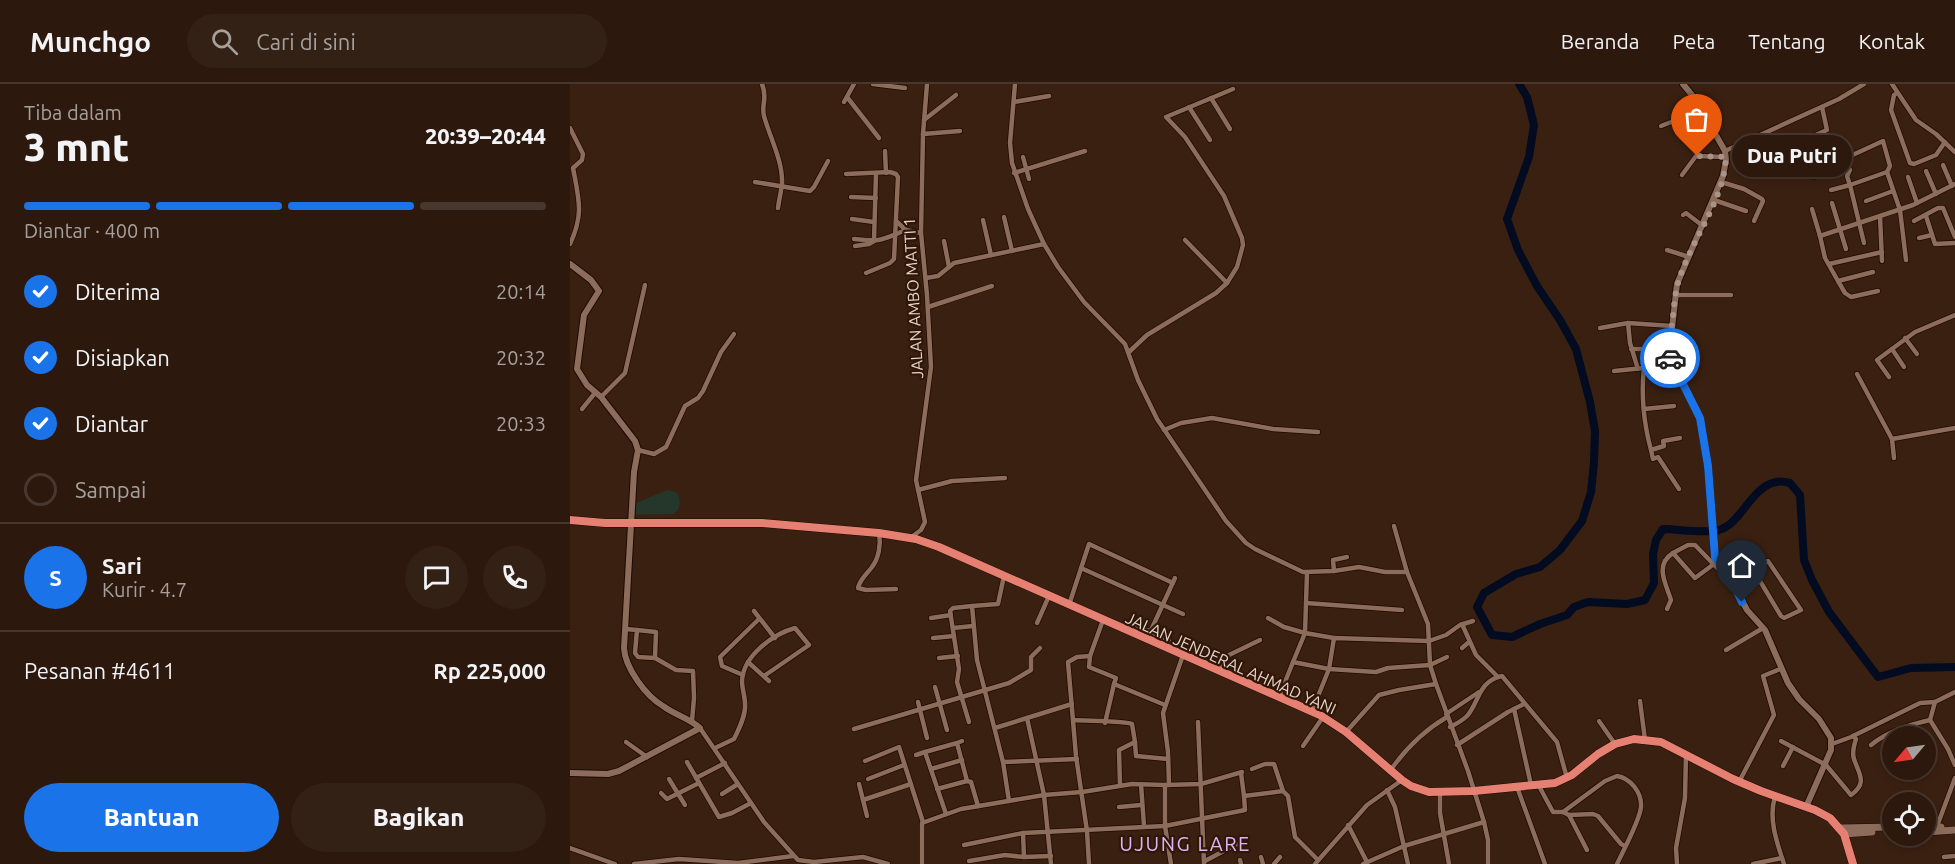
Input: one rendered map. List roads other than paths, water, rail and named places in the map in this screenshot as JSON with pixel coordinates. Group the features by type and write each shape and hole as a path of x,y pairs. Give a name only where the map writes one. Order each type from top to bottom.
{"highway":[{"name":"JALAN JENDERAL AHMAD YANI","path":"570,520 605,523 762,523 879,533 910,538 939,547 1312,711 1346,732 1390,771 1419,789 1440,792 1474,791 1555,783 1567,778 1615,744 1630,740 1645,740 1664,743 1739,782 1828,816 1842,831"},
{"path":"1842,831 1853,864"}],"main road":[{"path":"1936,829 1955,828"},
{"path":"1842,831 1882,830"}],"street":[{"path":"762,84 766,94 763,113 775,147 782,185 778,208"},
{"path":"854,84 845,99 879,138"},
{"path":"873,84 905,88"},
{"name":"JALAN AMBO MATTI 1","path":"910,538 921,530 925,522 916,474 930,367 928,307 921,233 923,134 927,84"},
{"path":"1015,84 1010,143 1014,173 1044,244 1084,302 1118,335 1130,352 1138,380 1164,430 1218,511 1238,536 1267,556 1307,573 1359,567 1385,572 1407,572"},
{"path":"1683,84 1702,110 1726,154 1721,182 1679,279 1669,349 1673,365 1700,418 1708,466 1715,557 1728,579"},
{"path":"1682,175 1696,156 1726,154 1864,84"},
{"path":"1892,84 1916,120 1955,152"},
{"path":"1130,352 1147,335 1216,293 1227,283 1242,253 1242,238 1224,196 1185,137 1166,117 1233,89"},
{"path":"1897,93 1894,95 1890,108 1910,163 1914,164 1933,156 1945,142"},
{"path":"924,120 956,95"},
{"path":"1014,102 1049,96"},
{"path":"1211,98 1230,129"},
{"path":"1189,107 1210,140"},
{"path":"1795,144 1827,130 1822,107"},
{"path":"1661,126 1702,110"},
{"path":"570,128 583,154 582,160 573,168 580,210 577,230 570,244"},
{"path":"923,134 960,131"},
{"path":"1814,177 1859,151 1882,141 1890,166 1887,172 1831,190"},
{"path":"885,151 886,173"},
{"path":"1014,173 1085,151"},
{"path":"1023,157 1029,179"},
{"path":"1845,160 1850,170 1847,176 1864,243"},
{"path":"755,182 810,191 828,161"},
{"path":"1820,236 1900,210 1953,185 1942,165"},
{"path":"1926,171 1936,194"},
{"path":"846,174 892,172 898,177 896,236 892,261 866,273"},
{"path":"1887,172 1900,210 1906,260"},
{"path":"874,241 876,173"},
{"path":"1908,177 1917,203"},
{"path":"1721,182 1744,189 1762,199 1754,221"},
{"path":"1866,201 1893,191"},
{"path":"851,197 876,198"},
{"path":"1714,200 1746,211"},
{"path":"1832,203 1846,249"},
{"path":"1914,221 1943,208 1955,237"},
{"path":"1812,209 1826,258 1845,293 1851,297 1878,291"},
{"path":"1683,215 1686,213 1703,226"},
{"path":"1880,216 1882,261"},
{"path":"1926,216 1936,245 1955,243"},
{"path":"1004,217 1012,251"},
{"path":"852,219 874,222"},
{"path":"983,220 991,255"},
{"path":"896,221 906,230 921,233"},
{"path":"570,226 577,230"},
{"path":"855,246 896,236 906,230"},
{"path":"1918,238 1932,235"},
{"path":"854,239 874,241"},
{"path":"1185,240 1227,283"},
{"path":"944,241 949,267"},
{"path":"926,278 938,276 954,263 1044,244"},
{"path":"1667,250 1689,257"},
{"path":"1829,264 1882,252"},
{"path":"570,264 591,280 599,291 584,315 577,367 583,381 601,397 635,441 638,450 634,472 624,654 634,673 650,695 662,706 692,721 700,728 751,803 793,856 805,862 863,857 888,864"},
{"path":"1838,281 1873,272"},
{"path":"601,397 625,373 645,285"},
{"path":"928,307 992,286"},
{"path":"1675,295 1731,295"},
{"path":"1889,377 1877,360 1915,332 1955,315"},
{"path":"1600,328 1628,323 1672,327"},
{"path":"1628,323 1631,350 1638,369"},
{"path":"638,450 654,454 665,449 685,406 703,392 722,351 734,334"},
{"path":"1905,338 1917,354"},
{"path":"1631,350 1669,349"},
{"path":"1892,349 1904,367"},
{"path":"1614,371 1673,365"},
{"path":"1644,368 1642,385 1646,434 1653,459 1658,457 1679,489"},
{"path":"1857,374 1892,439 1894,458"},
{"path":"582,409 595,393"},
{"path":"1644,409 1674,406"},
{"path":"1164,430 1181,423 1212,418 1273,429 1317,432"},
{"path":"1892,439 1955,428"},
{"path":"1651,450 1664,446 1663,441 1680,438"},
{"path":"918,490 952,481 1005,478"},
{"path":"1394,526 1407,572 1426,619 1430,665 1484,822 1488,840 1488,864"},
{"path":"879,533 877,557 873,566 858,584 858,588 896,590"},
{"path":"1069,605 1089,544 1174,580 1147,639"},
{"path":"1667,609 1671,600 1663,582 1663,563 1667,557 1690,544 1698,548 1735,587 1747,610 1763,628 1780,669 1793,691 1828,731 1832,744 1826,765 1806,807"},
{"path":"1673,553 1695,578 1714,564"},
{"path":"1334,571 1333,560 1347,557"},
{"path":"1735,587 1751,573 1766,562 1770,562 1801,610 1784,618 1781,616 1751,573 1742,566"},
{"path":"1081,568 1183,614"},
{"path":"1279,697 1305,633 1307,573"},
{"path":"969,722 957,682 958,656 950,610 998,604 1004,576"},
{"path":"1037,623 1049,596"},
{"path":"1306,603 1402,610"},
{"path":"972,606 973,626 984,691 1003,762 1009,801"},
{"path":"754,611 775,638"},
{"path":"931,618 951,615"},
{"path":"1268,618 1284,627 1334,638 1429,641 1446,635 1462,624 1473,621"},
{"path":"743,675 722,666 720,657 759,619"},
{"path":"1103,620 1090,656 1089,667 1116,678 1105,723"},
{"path":"1462,624 1469,642 1483,664 1498,677"},
{"path":"1136,625 1169,640"},
{"path":"953,628 973,626"},
{"path":"715,748 732,741 739,726 745,707 742,682 748,662 753,655 775,638 794,627 809,645 764,676"},
{"path":"1726,651 1763,628"},
{"path":"626,629 656,632 655,658"},
{"path":"637,630 636,655 639,658 655,658 676,670 693,671 692,721"},
{"path":"933,639 954,636"},
{"path":"1312,711 1329,669 1334,638"},
{"path":"1220,671 1229,655 1260,640"},
{"path":"1462,648 1469,642"},
{"path":"854,729 1009,683 1031,669 1031,657 1040,648"},
{"path":"1171,864 1165,826 1168,759 1163,715 1183,655"},
{"path":"939,658 958,656"},
{"path":"1089,864 1068,663 1077,657 1090,656"},
{"path":"1293,662 1329,669 1376,672 1388,668 1430,665 1447,657"},
{"path":"748,662 770,681"},
{"path":"1739,782 1774,715 1763,676 1780,669"},
{"path":"1390,771 1405,750 1419,736 1498,677 1503,676 1557,742 1567,778"},
{"path":"1114,684 1165,705"},
{"path":"1346,732 1379,695 1436,684"},
{"path":"935,687 947,730"},
{"path":"1450,727 1468,715 1479,692"},
{"path":"1832,744 1920,703 1935,702 1955,692"},
{"path":"1640,701 1645,740"},
{"path":"918,702 927,738"},
{"path":"1935,702 1930,720 1955,765"},
{"path":"995,728 1072,704"},
{"path":"1457,745 1524,704"},
{"path":"1514,709 1535,786 1553,812 1598,816 1625,846"},
{"path":"1027,717 1044,795 1051,864"},
{"path":"1303,746 1323,717"},
{"path":"1074,720 1105,723 1129,722 1133,728 1136,756 1168,759"},
{"path":"1871,745 1901,728 1930,720"},
{"path":"1599,721 1615,744"},
{"path":"1198,722 1205,863 1237,844"},
{"path":"570,773 608,774 648,757 700,728"},
{"path":"1781,741 1826,765 1849,795 1858,790 1861,773 1853,757 1856,739 1853,736"},
{"path":"626,742 648,757"},
{"path":"916,755 959,742 967,781"},
{"path":"1120,785 1119,750 1135,742"},
{"path":"864,761 899,747 923,822 922,864"},
{"path":"1783,766 1793,747"},
{"path":"925,752 946,814"},
{"path":"1677,864 1676,848 1684,800 1686,754"},
{"path":"1003,762 1077,759"},
{"path":"931,769 962,760"},
{"path":"687,762 719,817 751,803"},
{"path":"661,793 667,799 678,794 725,763"},
{"path":"1252,769 1265,764 1274,764 1283,791 1288,796 1295,837 1316,863 1367,805 1402,780"},
{"path":"868,779 904,765"},
{"path":"923,822 978,806 1044,795 1082,792 1120,785 1201,784 1242,772 1245,809 1165,826 1023,834 964,845"},
{"path":"1566,814 1605,781 1617,776 1630,780 1639,795 1641,808 1617,864"},
{"path":"1936,829 1955,778"},
{"path":"669,779 685,805"},
{"path":"937,789 971,781 978,806"},
{"path":"722,794 738,784"},
{"path":"860,784 867,816"},
{"path":"863,800 910,784"},
{"path":"1141,784 1144,826"},
{"path":"1517,788 1545,864"},
{"path":"1387,790 1395,807 1408,864"},
{"path":"1244,796 1283,791"},
{"path":"1440,792 1443,833 1449,864"},
{"path":"1775,797 1771,810 1772,819 1784,864"},
{"path":"1119,807 1141,805"},
{"path":"1566,814 1587,850"},
{"path":"1348,825 1365,863 1404,846 1484,822"},
{"path":"1023,834 1024,857"},
{"path":"570,848 615,864"},
{"path":"969,861 1005,855 1032,858 1051,856"},
{"path":"634,864 679,859 722,863 793,856"},
{"path":"1261,856 1263,864"},
{"path":"1944,857 1955,856"},
{"path":"1274,864 1280,857"},
{"path":"1032,858 1032,864"},
{"path":"1753,864 1782,858"}],"waterway":[{"path":"1519,84 1527,97 1534,125 1529,157 1507,219 1518,250 1537,286 1576,349 1595,431 1594,462 1591,492 1582,521 1560,550 1540,567 1516,574 1484,593 1477,607 1492,635 1512,637 1567,615 1574,607 1588,602 1627,604 1645,600 1654,583 1653,554 1656,540 1663,529 1719,530 1734,521 1767,485 1781,482 1790,483 1800,495 1804,560 1812,580 1829,612 1878,677 1911,668 1955,667"}],"place":[{"name":"Dua Putri","path":"1697,156"}],"district":[{"name":"UJUNG LARE","path":"1185,844"}]}
